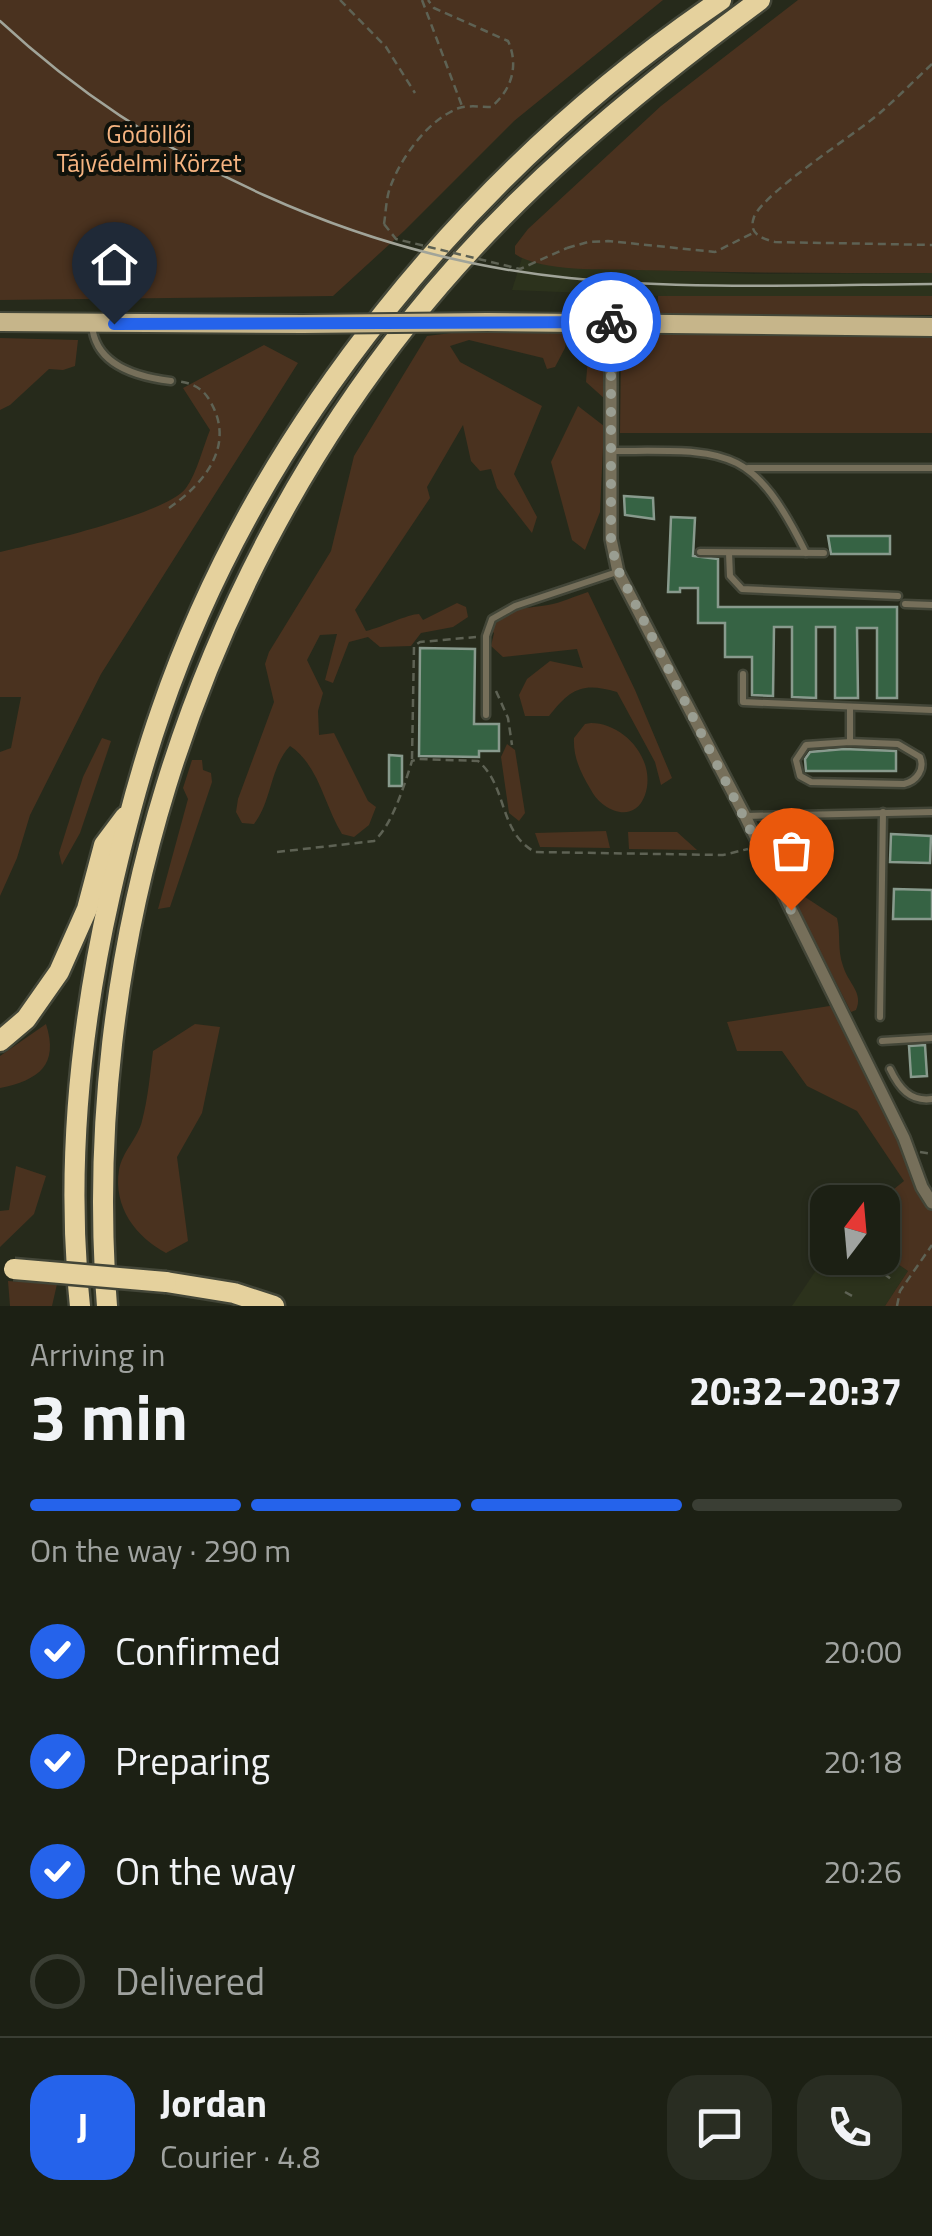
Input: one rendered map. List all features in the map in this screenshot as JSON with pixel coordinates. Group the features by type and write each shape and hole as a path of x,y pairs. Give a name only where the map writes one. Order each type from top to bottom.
{"highway":[{"path":"80,1306 76,1187 83,1052 94,971 129,812 162,709 199,616 258,502 327,388 415,275 502,181 600,92 721,0"},
{"path":"107,1306 102,1192 110,1055 132,920 157,818 188,718 257,560 330,432 444,281 526,194 610,115 760,0"},
{"path":"0,1041 26,1019 59,972 87,909 104,845 129,812"},
{"path":"7,1269 166,1282 234,1293 274,1306"}],"main road":[{"path":"0,322 932,326"}],"street":[{"path":"611,322 611,539 618,572 745,816 904,1138 932,1203"}],"lane":[{"path":"92,324 94,341 105,357 124,370 171,381"},
{"path":"610,452 691,451 730,458 747,468 778,500 806,553"},
{"path":"747,468 932,468"},
{"path":"700,552 824,553"},
{"path":"729,552 730,576 742,589 898,596"},
{"path":"486,715 486,636 495,616 618,572"},
{"path":"905,604 932,604"},
{"path":"743,674 744,702 932,710"},
{"path":"850,707 850,742"},
{"path":"850,742 904,745 922,762 916,778 904,784 811,782 800,776 796,760 806,745 850,742"},
{"path":"922,762 932,762"},
{"path":"880,1016 882,812"},
{"path":"745,816 932,812"},
{"path":"882,1041 932,1038"},
{"path":"890,1069 905,1092 919,1100 932,1099"}],"path":[{"path":"340,0 386,47 415,92"},
{"path":"422,0 462,106"},
{"path":"428,0 434,8 508,40 514,53 510,86 492,107 462,106 440,119 408,153 390,187 384,224 396,239 520,269 588,242 608,240 716,252 754,232"},
{"path":"932,64 880,113 774,194 754,216 754,232 774,242 932,244"},
{"path":"169,508 192,492 214,462 222,436 218,414 206,394 190,383 171,381"},
{"path":"278,852 374,841 388,825 409,778 414,646 420,642 483,636"},
{"path":"486,678 503,706 512,745"},
{"path":"412,760 478,761 498,784 513,833 521,844 535,852 723,855 744,853 758,844"},
{"path":"897,1306 900,1291 932,1245"},
{"path":"886,1275 892,1279"},
{"path":"845,1292 854,1297"}],"shaded area":[{"path":"522,258 594,268 755,274 932,273 932,296 658,296 512,290"},
{"path":"900,1266 908,1271 885,1306 792,1306 813,1275 900,1275"}],"green space":[{"name":"Gödöllői Tájvédelmi Körzet","path":"0,0 663,0 514,121 333,296 0,300"},
{"path":"798,0 932,0 932,273 592,269 541,264 515,254 515,246 528,229 661,106"},
{"path":"658,296 932,296 932,315 657,315"},
{"path":"568,331 555,367 547,369 543,358 469,340 450,346 460,362 542,406 514,474 537,517 532,533 497,488 491,469 480,471 471,461 463,425 427,487 430,498 355,610 366,631 419,614 423,620 457,603 466,607 468,617 453,627 421,633 411,646 380,647 368,637 349,642 333,683 325,680 337,634 320,635 307,660 323,693 318,711 319,735 334,733 368,801 376,807 369,825 354,837 342,834 308,764 290,746 278,764 260,815 254,824 242,823 236,812 238,799 274,702 265,664 269,652 331,551 354,456 427,336"},
{"path":"590,332 606,336 605,399 586,382"},
{"path":"636,334 932,337 932,433 620,433 621,349"},
{"path":"0,338 78,340 75,366 49,369 0,410"},
{"path":"264,345 298,363 101,674 30,815 0,896 0,752 11,748 21,697 0,697 0,552 128,518 174,498 190,482 210,430 183,388"},
{"path":"578,406 604,426 600,512 585,550 572,540 551,462"},
{"path":"588,592 672,778 661,785 655,762 617,692 578,690 549,716 525,716 519,695 527,679 550,661 583,668 577,649 503,657 491,646 494,633 489,629 510,612"},
{"path":"585,724 615,729 642,757 646,769 645,795 633,810 618,812 603,804 581,771 574,738"},
{"path":"102,738 111,741 80,833 62,865 59,853 83,777"},
{"path":"507,744 515,750 525,813 519,821 509,813 501,757"},
{"path":"192,760 202,760 203,770 211,773 212,782 170,907 158,909 188,799 183,788"},
{"path":"606,831 610,848 540,847 535,833"},
{"path":"628,832 677,832 697,850 629,849"},
{"path":"784,870 794,877 805,897 837,918 841,960 858,998 856,1010 851,1012 780,872"},
{"path":"836,1005 932,1209 932,1306 885,1306 908,1271 900,1266 899,1185 904,1181 857,1111 807,1086 782,1051 737,1051 727,1022"},
{"path":"46,1024 50,1050 42,1068 25,1080 0,1088 0,1056"},
{"path":"195,1024 220,1027 202,1113 177,1157 188,1241 166,1253 145,1238 129,1219 120,1196 119,1170 142,1121 153,1051"},
{"path":"16,1166 46,1176 34,1214 0,1247 0,1211 9,1210"},
{"path":"8,1281 57,1284 52,1306 10,1306"}],"building":[{"path":"624,496 653,498 654,519 625,515"},
{"path":"671,517 695,518 693,556 718,559 718,607 897,607 897,698 877,698 877,628 857,628 858,698 835,698 835,627 816,627 816,698 792,697 792,627 774,627 773,696 752,695 752,657 725,657 725,623 698,623 698,588 668,592"},
{"path":"828,536 890,536 890,554 831,554"},
{"path":"420,648 475,649 474,724 499,724 499,751 479,751 479,757 419,756"},
{"path":"896,751 896,771 806,771 805,759 810,752"},
{"path":"389,755 402,756 402,786 389,786"},
{"path":"891,834 931,836 930,863 890,862"},
{"path":"894,889 932,890 932,919 893,919"},
{"path":"925,1045 927,1076 911,1077 909,1046"}],"tram line":[{"path":"0,21 60,72 125,119 193,160 338,225 414,249 491,267 614,282 751,286 932,284"}],"way so far":[{"path":"611,322 611,539 616,566 791,910"}],"route":[{"path":"114,324 611,322"}]}
